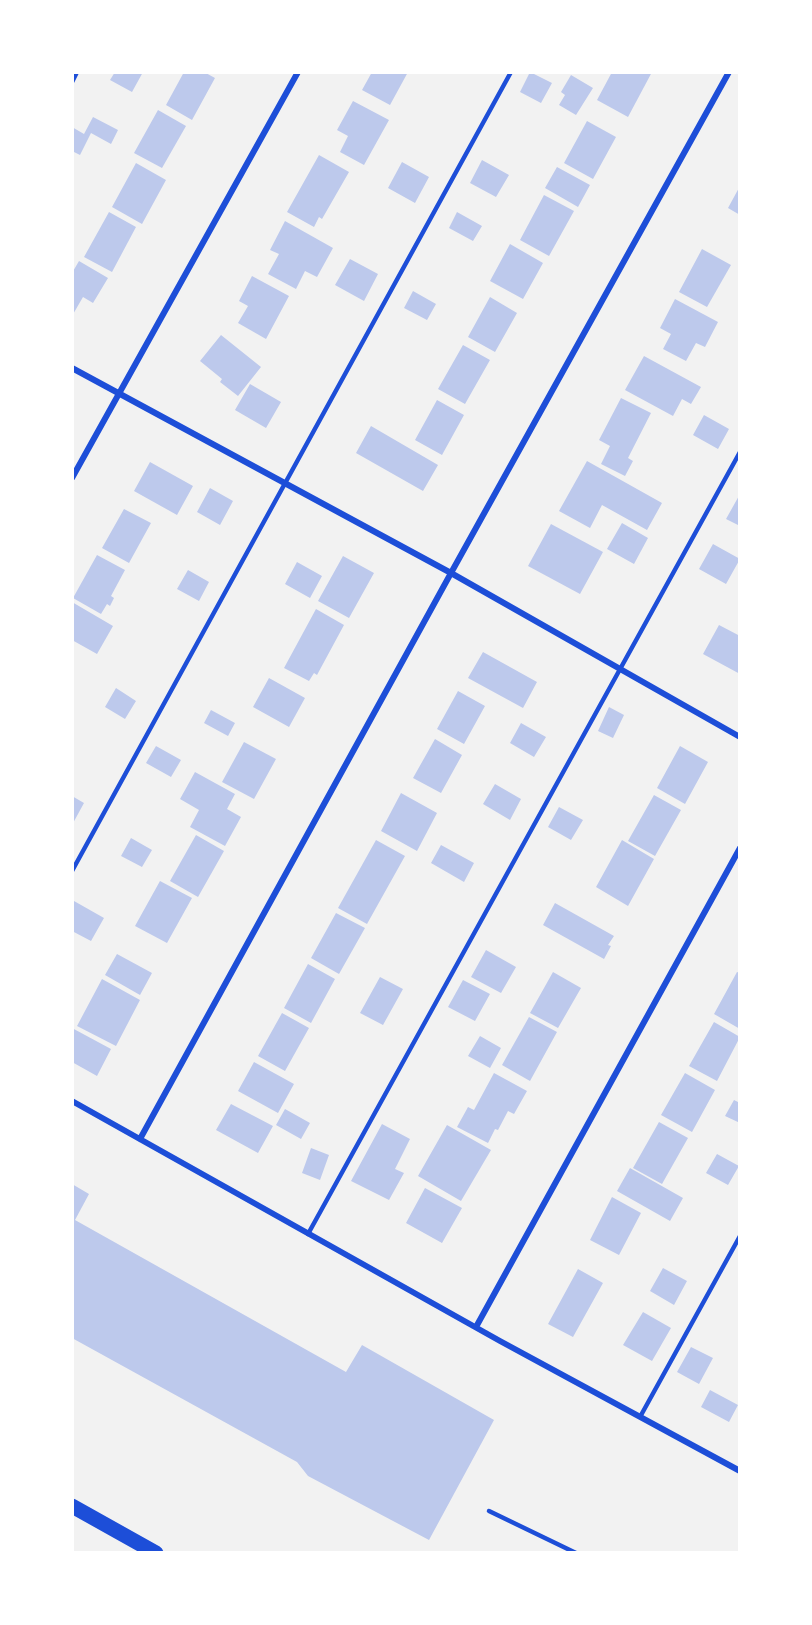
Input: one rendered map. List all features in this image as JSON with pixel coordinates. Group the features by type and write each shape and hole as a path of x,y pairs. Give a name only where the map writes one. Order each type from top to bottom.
{"main road":[{"path":"72,1506 156,1553"}],"street":[{"path":"72,478 298,72"},
{"path":"140,1139 729,72"},
{"path":"72,368 451,573 740,737"},
{"path":"476,1327 740,848"},
{"path":"72,1101 308,1234 740,1471"}],"lane":[{"path":"72,82 77,72"},
{"path":"72,871 511,72"},
{"path":"308,1234 740,452"},
{"path":"640,1417 740,1236"},
{"path":"489,1511 576,1553"}],"building":[{"path":"115,72 143,72 132,92 110,80"},
{"path":"184,72 204,72 215,78 192,120 166,105"},
{"path":"372,72 408,72 390,105 362,90"},
{"path":"530,72 552,83 541,103 520,92"},
{"path":"612,72 652,72 628,117 597,100"},
{"path":"571,75 593,88 576,115 559,105 565,95 561,92"},
{"path":"353,101 389,120 364,165 340,152 348,136 337,130"},
{"path":"158,110 186,126 162,168 134,153"},
{"path":"93,117 118,130 111,144 91,133 80,155 72,151 72,127 84,134"},
{"path":"587,121 616,137 593,179 564,163"},
{"path":"319,155 349,172 322,219 319,217 314,227 287,212"},
{"path":"482,160 509,175 496,197 470,183"},
{"path":"402,162 429,177 415,203 388,188"},
{"path":"136,163 166,180 142,224 112,207"},
{"path":"557,167 590,185 578,207 545,188"},
{"path":"740,186 740,215 728,208"},
{"path":"544,195 574,211 549,256 520,240"},
{"path":"109,212 136,227 112,272 84,257"},
{"path":"457,212 482,226 473,241 449,228"},
{"path":"285,221 333,248 317,277 305,271 296,289 268,274 279,254 270,250"},
{"path":"510,244 543,263 523,299 490,281"},
{"path":"702,249 731,265 707,307 679,292"},
{"path":"350,259 378,274 364,301 335,285"},
{"path":"79,261 108,278 93,303 83,297 72,316 72,273"},
{"path":"252,276 289,296 266,339 238,323 248,306 239,301"},
{"path":"413,291 436,304 427,320 404,308"},
{"path":"490,297 517,313 495,352 468,337"},
{"path":"675,299 718,322 705,347 696,343 686,361 663,349 671,334 660,328"},
{"path":"221,335 261,367 238,396 220,382 222,379 200,361"},
{"path":"463,345 490,360 465,404 438,389"},
{"path":"644,356 701,387 691,404 682,399 673,416 625,390"},
{"path":"250,384 281,402 266,428 235,410"},
{"path":"621,398 651,413 628,458 633,461 625,476 601,464 610,446 599,440"},
{"path":"437,400 464,415 442,455 415,440"},
{"path":"704,415 729,429 718,449 693,435"},
{"path":"371,426 438,465 423,491 356,453"},
{"path":"587,461 662,503 647,530 602,505 590,528 559,511"},
{"path":"150,462 193,486 177,515 134,491"},
{"path":"210,488 233,501 220,525 197,512"},
{"path":"740,494 740,526 726,519"},
{"path":"124,509 151,523 129,563 102,548"},
{"path":"622,523 648,538 634,564 607,549"},
{"path":"551,524 603,552 580,594 528,566"},
{"path":"713,544 740,559 726,584 699,569"},
{"path":"97,555 125,570 111,596 114,598 110,606 107,604 101,614 73,598"},
{"path":"343,556 374,573 349,618 318,601"},
{"path":"297,562 322,576 310,598 285,584"},
{"path":"188,570 209,582 199,601 177,589"},
{"path":"72,602 113,626 97,654 72,640"},
{"path":"316,609 344,625 317,675 314,673 309,681 284,668"},
{"path":"719,625 740,636 740,674 703,654"},
{"path":"483,652 537,682 523,708 468,678"},
{"path":"269,678 305,698 289,727 253,707"},
{"path":"116,688 136,701 125,719 105,707"},
{"path":"458,691 485,706 464,744 437,729"},
{"path":"609,707 624,715 613,738 598,731"},
{"path":"211,710 235,723 228,736 204,723"},
{"path":"521,723 546,737 534,757 510,743"},
{"path":"435,739 462,755 441,793 413,778"},
{"path":"244,742 276,759 254,799 222,782"},
{"path":"156,746 181,760 171,777 146,763"},
{"path":"680,746 708,762 685,804 657,788"},
{"path":"195,772 235,794 227,809 241,817 225,846 190,827 199,810 180,799"},
{"path":"495,784 521,799 510,820 483,804"},
{"path":"401,793 437,813 417,851 381,831"},
{"path":"654,795 681,810 655,856 628,841"},
{"path":"72,796 84,803 72,825"},
{"path":"559,807 583,820 571,840 548,827"},
{"path":"196,835 224,851 198,897 170,881"},
{"path":"131,838 152,850 142,867 121,856"},
{"path":"376,840 405,856 367,924 338,908"},
{"path":"622,840 654,859 628,906 596,887"},
{"path":"441,845 474,863 464,882 431,863"},
{"path":"160,881 192,898 167,943 135,926"},
{"path":"74,901 104,918 91,941 72,931"},
{"path":"555,903 614,936 608,945 611,946 604,959 543,925"},
{"path":"336,913 365,928 339,974 311,958"},
{"path":"486,950 516,967 501,993 471,977"},
{"path":"117,954 152,973 140,995 105,975"},
{"path":"308,964 335,979 311,1023 284,1008"},
{"path":"553,972 581,988 558,1028 530,1013"},
{"path":"737,972 740,973 740,1029 714,1014"},
{"path":"380,977 403,989 383,1025 360,1013"},
{"path":"102,979 140,1000 116,1046 77,1026"},
{"path":"463,980 490,994 475,1021 448,1007"},
{"path":"282,1013 309,1028 285,1071 258,1056"},
{"path":"529,1017 557,1032 530,1081 502,1065"},
{"path":"714,1022 740,1037 717,1081 689,1066"},
{"path":"72,1028 111,1049 97,1076 72,1062"},
{"path":"480,1036 501,1048 490,1068 468,1056"},
{"path":"254,1062 294,1084 278,1113 238,1091"},
{"path":"494,1073 527,1091 514,1114 508,1111 488,1143 457,1127 468,1107 474,1110"},
{"path":"685,1073 715,1090 692,1132 661,1115"},
{"path":"734,1100 740,1103 740,1123 725,1116"},
{"path":"231,1104 273,1126 258,1153 216,1130"},
{"path":"285,1109 310,1123 301,1139 276,1125"},
{"path":"659,1122 688,1138 662,1184 633,1168"},
{"path":"382,1124 410,1139 395,1169 404,1173 389,1200 351,1181"},
{"path":"447,1125 491,1150 461,1201 418,1176"},
{"path":"311,1148 329,1155 320,1180 302,1173"},
{"path":"717,1154 739,1166 728,1185 706,1173"},
{"path":"630,1168 683,1198 670,1221 617,1191"},
{"path":"72,1184 89,1194 75,1220 346,1372 362,1345 494,1420 429,1540 308,1476 297,1462 72,1338"},
{"path":"425,1188 462,1208 442,1243 406,1223"},
{"path":"612,1197 641,1213 619,1255 590,1240"},
{"path":"663,1268 687,1281 674,1305 650,1291"},
{"path":"578,1269 603,1283 573,1337 548,1324"},
{"path":"643,1312 671,1328 652,1361 623,1345"},
{"path":"691,1347 713,1358 699,1384 677,1372"},
{"path":"710,1390 738,1405 729,1422 701,1407"}]}
